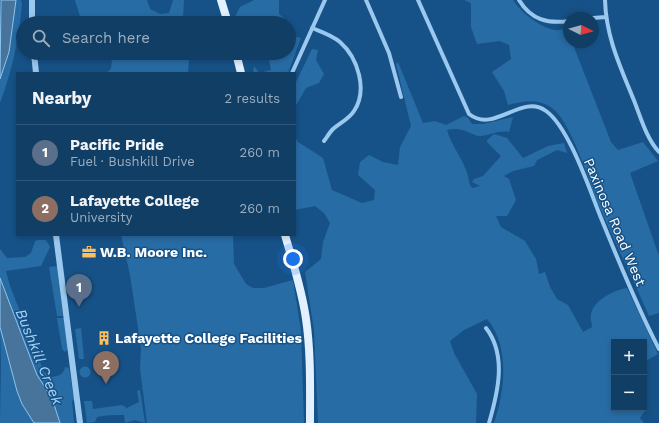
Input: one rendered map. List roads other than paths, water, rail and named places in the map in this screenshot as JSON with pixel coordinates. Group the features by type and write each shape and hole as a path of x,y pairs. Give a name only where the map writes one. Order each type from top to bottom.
{"main road":[{"path":"221,0 226,16"},
{"path":"238,60 241,72"},
{"path":"285,236 301,294 306,319 310,374 310,423"}],"street":[{"path":"32,0 32,16"},
{"path":"292,72 325,0"},
{"path":"366,0 389,53 401,97"},
{"name":"Paxinosa Road West","path":"418,0 469,114 475,118 488,120 499,118 525,106 539,107 553,116 560,126 659,349"},
{"path":"519,0 522,5 544,22 563,21"},
{"path":"605,0 606,17 619,68 648,134 659,152"},
{"path":"599,18 606,17"},
{"path":"312,28 332,37 348,51 360,77 362,90 359,103 353,112 333,129 324,141"},
{"path":"35,60 36,72"},
{"path":"56,236 80,423"},
{"path":"486,328 494,340 499,366 496,399 489,423"}],"place":[{"name":"W.B. Moore Inc.","path":"89,252"},
{"name":"Pacific Pride","path":"79,307"},
{"name":"Lafayette College Facilities","path":"104,338"},
{"name":"Lafayette College","path":"106,384"}],"water label":[{"name":"Bushkill Creek","path":"39,357"}]}
